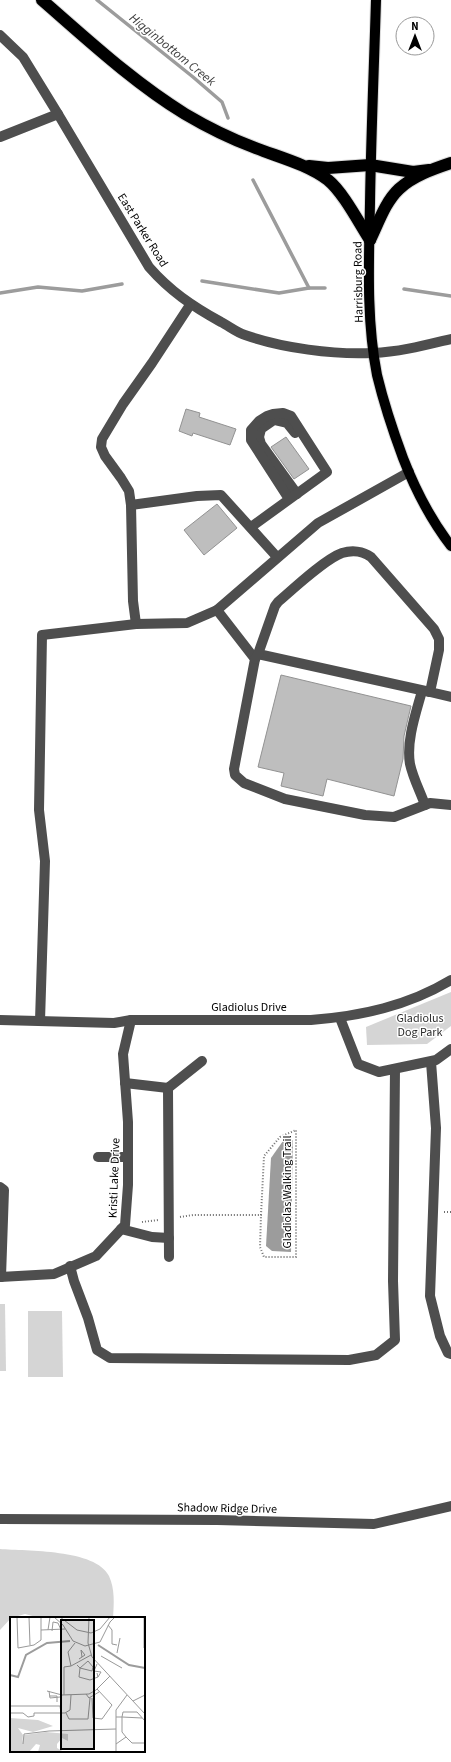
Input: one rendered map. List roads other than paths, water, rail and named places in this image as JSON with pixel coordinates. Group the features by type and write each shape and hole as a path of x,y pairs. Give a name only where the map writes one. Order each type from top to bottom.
{"highway":[{"path":"42,0 112,60 150,90 184,113 216,132 298,164 329,181 370,240 388,204 398,190 429,170"},
{"path":"298,164 328,168 370,165 413,172 429,170 451,163"}],"main road":[{"name":"Harrisburg Road","path":"376,0 370,165 370,316 374,353 377,374 390,423 408,472 422,501 451,546"}],"street":[{"name":"East Parker Road","path":"0,35 23,57 148,267 163,283 190,305 243,334 264,340 332,353 374,353 409,348 451,339"},
{"path":"1,134 58,114"},
{"path":"136,624 133,601 131,505 129,491 103,452 101,447 102,439 123,404 190,305"},
{"path":"251,527 293,497 327,472 291,416 283,413 273,414 259,421 251,430 251,440 293,497"},
{"path":"40,1021 45,861 39,810 42,635 136,624 187,623 217,610 318,523 408,472"},
{"path":"131,505 197,496 221,495 277,557"},
{"path":"426,805 413,774 410,762 411,735 439,650 439,639 434,629 372,557 365,552 355,551 343,553 332,558 275,606 256,657 234,768 235,775 244,783 285,799 365,816 394,817 426,805 430,803 451,805"},
{"path":"217,610 256,657 451,697"},
{"name":"Gladiolus Drive","path":"1,1021 114,1023 131,1020 311,1020 340,1018 406,1002 451,980"},
{"path":"340,1018 358,1064 379,1072 431,1062 451,1049"},
{"name":"Kristi Lake Drive","path":"0,1186 4,1190 1,1277 54,1274 96,1256 123,1227 128,1157 128,1122 123,1054 131,1020"},
{"path":"125,1083 168,1088 202,1061"},
{"path":"431,1062 436,1128 430,1296 440,1336 448,1353 451,1354"},
{"path":"70,1266 74,1282 88,1318 97,1350 110,1358 350,1360 376,1355 396,1340 393,1282 396,1069"},
{"path":"168,1088 169,1257"},
{"path":"98,1157 128,1157"},
{"path":"123,1227 152,1237 169,1238"},
{"name":"Shadow Ridge Drive","path":"0,1519 224,1520 374,1524 451,1506"}],"waterway":[{"name":"Higginbottom Creek","path":"97,0 222,102 228,118"},
{"name":"Higginbottom Creek","path":"253,180 309,288"},
{"path":"202,281 279,293 309,288 325,288"},
{"path":"0,293 38,287 82,291 122,284"},
{"name":"Higginbottom Creek","path":"404,289 451,296"}],"park label":[{"name":"Gladiolus Dog Park","path":"420,1025"}]}
